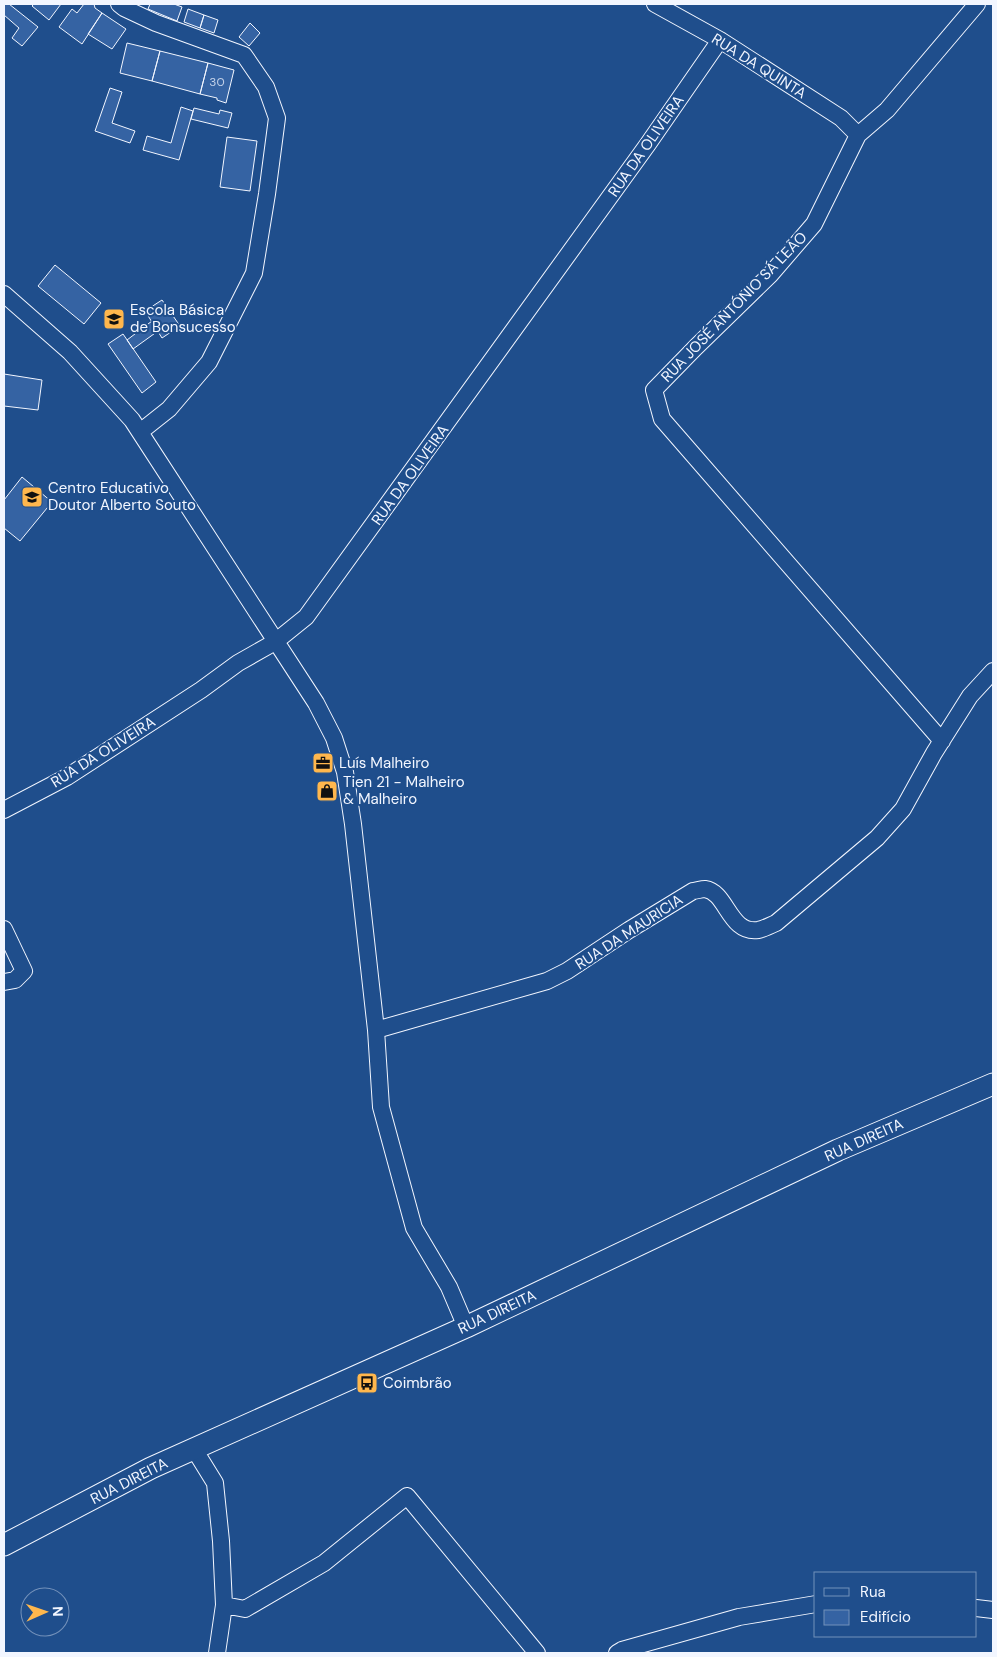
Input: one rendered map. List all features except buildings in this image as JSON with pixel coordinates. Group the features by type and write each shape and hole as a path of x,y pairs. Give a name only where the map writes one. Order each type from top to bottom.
{"main road":[{"name":"RUA DIREITA","path":"4,1545 151,1468 466,1327 838,1150 993,1084"}],"street":[{"path":"119,4 156,23 244,55 266,87 277,118 254,273 209,362 169,409 140,432"},
{"name":"RUA DA QUINTA","path":"655,4 720,40 840,118 858,135"},
{"name":"RUA JOSÉ ANTÓNIO SÁ LEÃO","path":"942,741 662,419 654,390 770,275 814,224 858,135 887,110 977,4"},
{"name":"RUA DA OLIVEIRA","path":"4,810 67,777 201,690 238,663 275,642 306,617 642,152 720,40"},
{"path":"4,294 70,352 132,420 316,703 334,738 345,772 353,824 376,1030 381,1106 414,1228 449,1287 466,1327"},
{"name":"RUA DA MAURICIA","path":"376,1030 547,981 567,971 693,891 705,889 713,893 733,919 745,929 758,930 776,923 877,838 903,809 970,696 993,671"},
{"path":"4,929 24,971 15,980 4,982"},
{"path":"194,1449 215,1483 221,1541 224,1605 217,1653"},
{"path":"224,1605 245,1609 324,1564 407,1496 537,1653"},
{"path":"617,1653 739,1617 814,1604"},
{"path":"977,1608 993,1610"}],"place":[{"name":"Escola Básica de Bonsucesso","path":"114,319"},
{"name":"Centro Educativo Doutor Alberto Souto","path":"32,497"},
{"name":"Luís Malheiro","path":"323,763"},
{"name":"Tien 21 - Malheiro & Malheiro","path":"327,791"},
{"name":"Coimbrão","path":"367,1383"}]}
